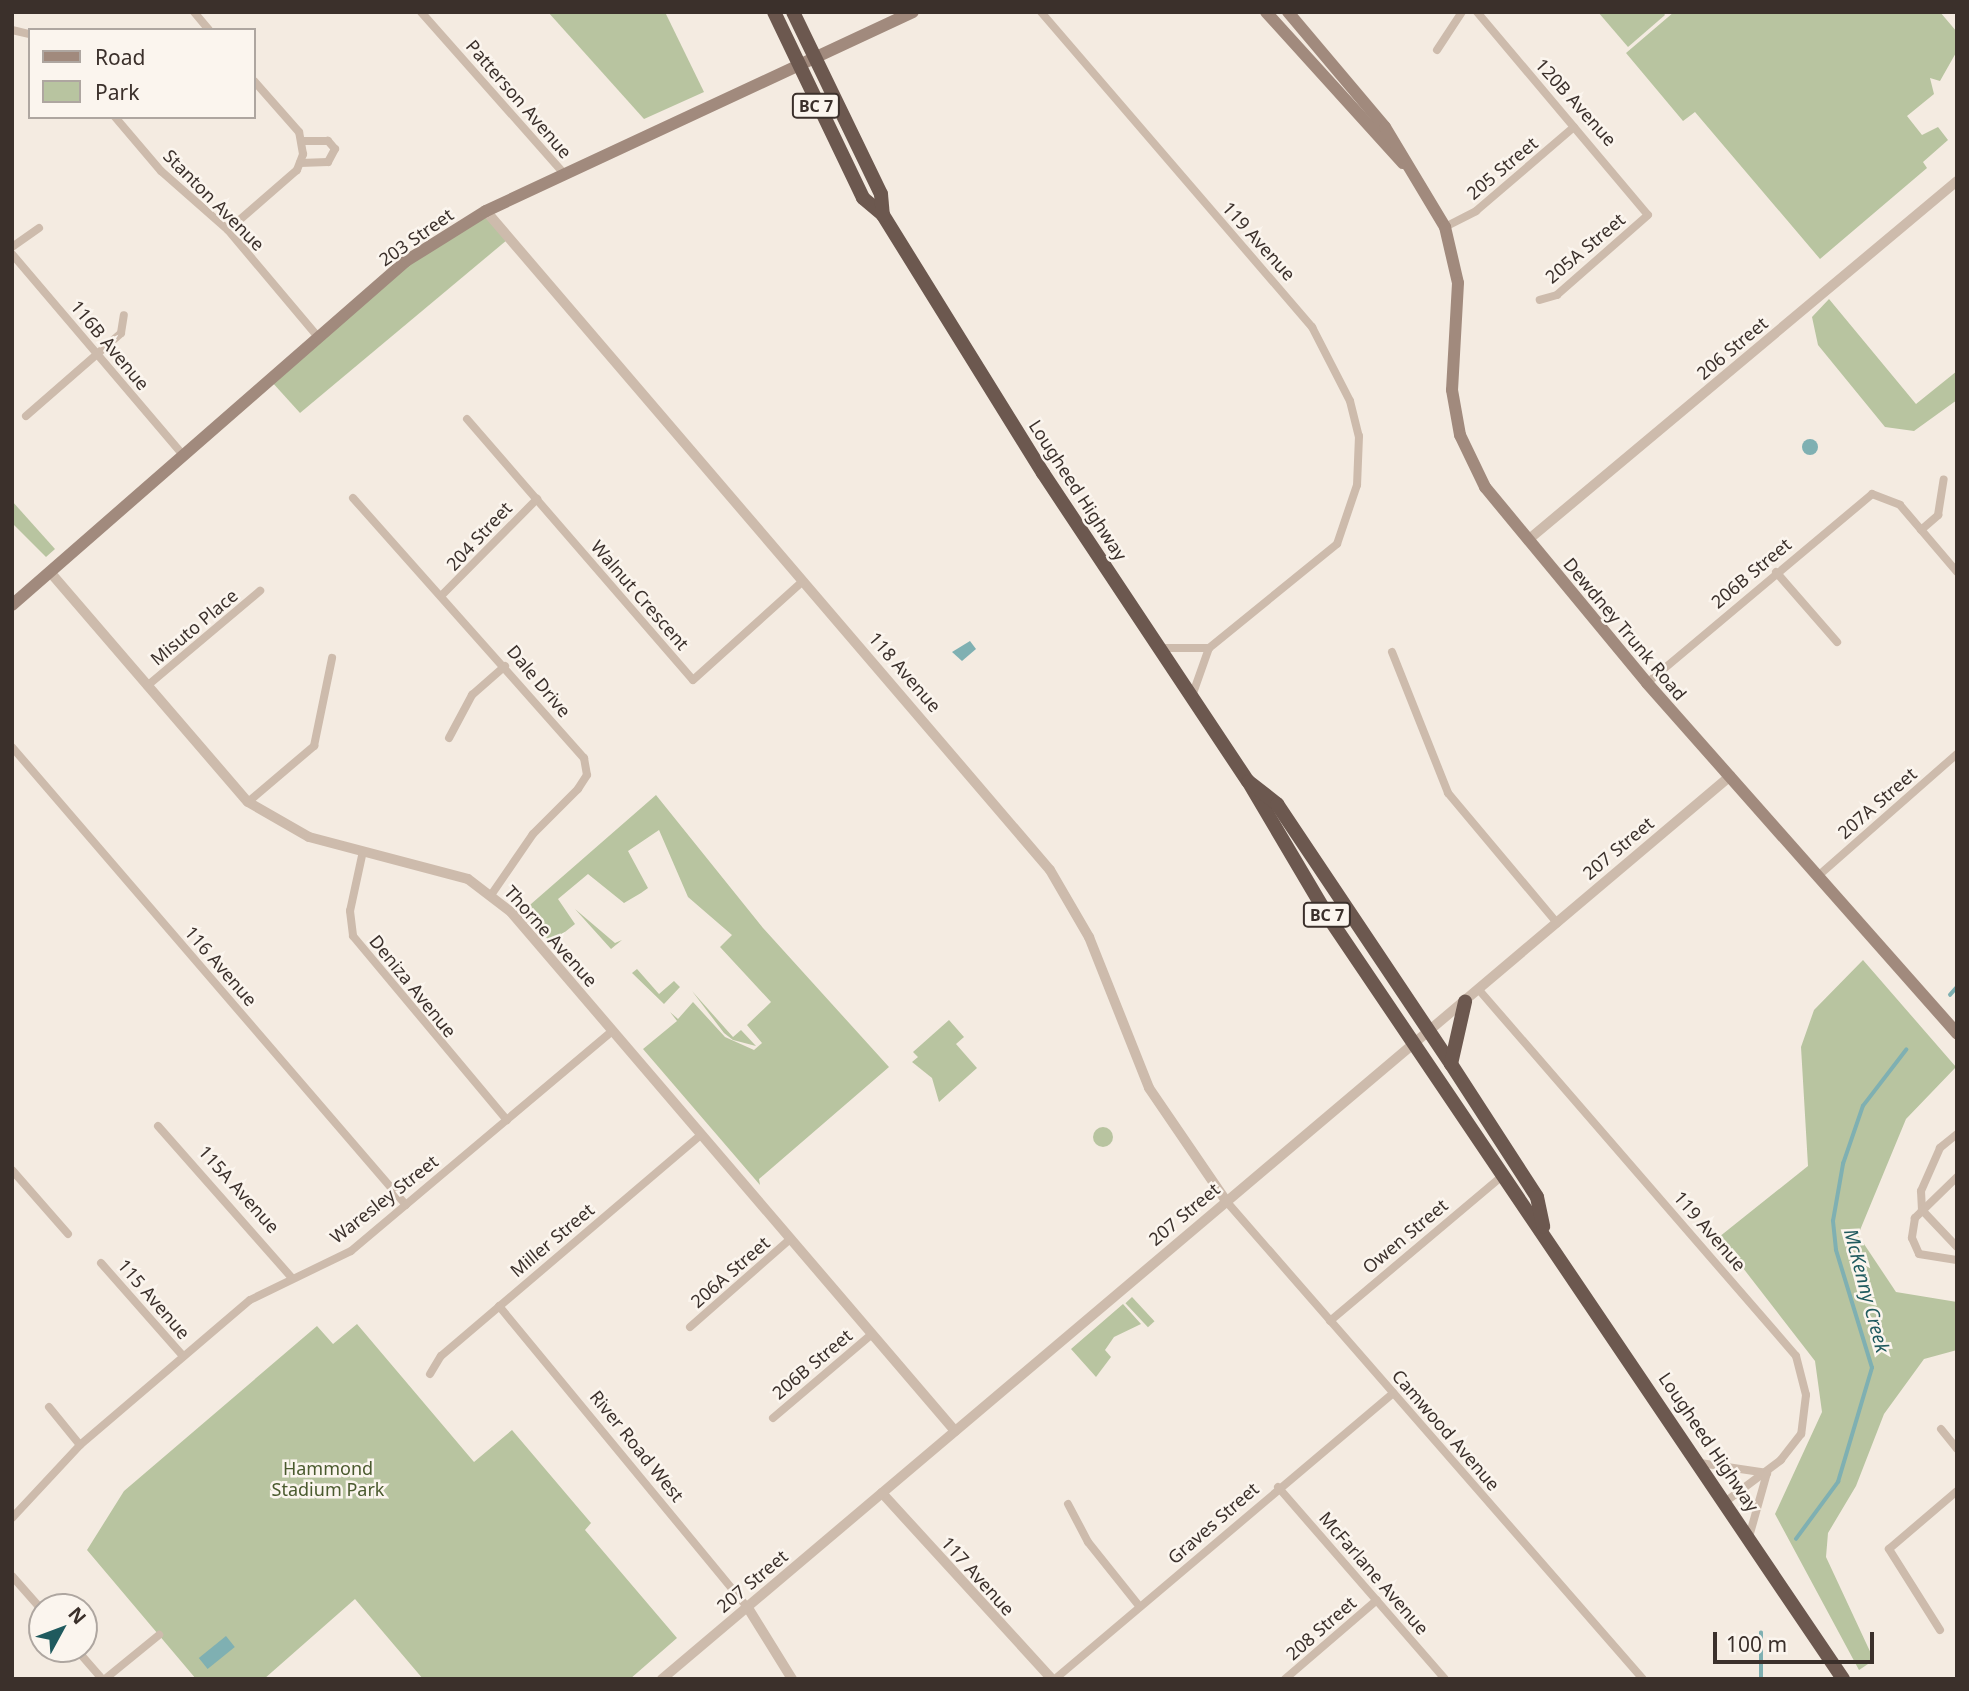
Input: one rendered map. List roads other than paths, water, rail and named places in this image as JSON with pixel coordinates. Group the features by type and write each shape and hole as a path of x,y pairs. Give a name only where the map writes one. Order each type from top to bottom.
{"highway":[{"name":"Lougheed Highway","path":"774,12 863,198 883,215 1157,647 1248,781 1262,813 1501,1177 1543,1227 1843,1679"},
{"name":"Lougheed Highway","path":"793,12 814,61 881,194 883,215"},
{"name":"Lougheed Highway","path":"1248,781 1277,804 1429,1031 1536,1197 1543,1227"},
{"path":"1451,1065 1465,1002"}],"main road":[{"name":"203 Street","path":"12,605 406,261 486,211 799,68 913,12"},
{"name":"Dewdney Trunk Road","path":"1266,12 1419,177"},
{"name":"Dewdney Trunk Road","path":"1288,12 1419,177 1445,227 1458,283 1452,390 1461,435 1485,487 1647,682 1957,1034"}],"street":[{"path":"194,12 207,28"},
{"name":"Patterson Avenue","path":"421,12 565,175"},
{"name":"119 Avenue","path":"1041,12 1323,343 1359,436 1357,485 1346,531 1209,648"},
{"path":"1437,50 1462,12"},
{"name":"120B Avenue","path":"1477,12 1648,215"},
{"path":"228,230 300,163 303,141 256,83"},
{"name":"Stanton Avenue","path":"117,119 228,230 318,337"},
{"name":"205 Street","path":"1445,227 1476,211 1574,127"},
{"path":"300,163 328,162 335,149 328,141 303,141"},
{"name":"206 Street","path":"1528,540 1957,181"},
{"name":"118 Avenue","path":"486,211 1065,891 1149,1088 1226,1201"},
{"name":"205A Street","path":"1540,300 1557,295 1648,215"},
{"path":"12,247 39,228"},
{"name":"116B Avenue","path":"12,254 184,456"},
{"path":"26,416 121,333 124,315"},
{"name":"Walnut Crescent","path":"467,419 693,680 803,581"},
{"path":"1944,479 1938,515 1921,530 1957,572"},
{"name":"206B Street","path":"1647,682 1864,499 1879,493 1893,499 1921,530"},
{"name":"Dale Drive","path":"353,498 443,594 584,758 587,775 533,834 491,895"},
{"name":"204 Street","path":"443,594 537,499"},
{"name":"Thorne Avenue","path":"50,572 248,802 298,832 468,879 491,895 612,1031 955,1431"},
{"path":"1776,572 1837,642"},
{"name":"Misuto Place","path":"148,686 260,591"},
{"path":"1157,647 1209,648 1191,699"},
{"path":"1392,652 1448,793 1557,923"},
{"path":"248,802 314,746 332,658"},
{"path":"449,738 472,695 506,666"},
{"name":"116 Avenue","path":"12,747 406,1205"},
{"name":"207A Street","path":"1818,876 1957,754"},
{"name":"207 Street","path":"662,1679 1730,776"},
{"name":"Deniza Avenue","path":"363,851 350,911 353,936 507,1121"},
{"name":"119 Avenue","path":"1479,990 1796,1356 1806,1415 1801,1434 1767,1473 1726,1502"},
{"name":"Waresley Street","path":"12,1518 80,1445 250,1300 351,1251 612,1031"},
{"name":"115A Avenue","path":"158,1126 292,1278"},
{"path":"1922,1210 1927,1173 1957,1134"},
{"name":"Miller Street","path":"430,1374 441,1356 701,1135"},
{"path":"12,1170 68,1234"},
{"name":"Owen Street","path":"1330,1321 1501,1177"},
{"path":"1957,1177 1922,1210 1912,1228 1919,1254 1957,1260"},
{"name":"Camwood Avenue","path":"1226,1201 1643,1679"},
{"path":"1922,1210 1957,1247"},
{"name":"206A Street","path":"690,1328 790,1239"},
{"name":"115 Avenue","path":"101,1263 183,1356"},
{"name":"River Road West","path":"499,1306 639,1468 747,1608"},
{"name":"206B Street","path":"773,1418 872,1334"},
{"name":"Graves Street","path":"1053,1679 1393,1393"},
{"path":"49,1406 80,1445"},
{"path":"1941,1429 1957,1450"},
{"path":"1700,1463 1767,1473 1749,1537"},
{"name":"McFarlane Avenue","path":"1278,1488 1445,1679"},
{"path":"1940,1630 1889,1549 1957,1491"},
{"name":"117 Avenue","path":"882,1493 1053,1679"},
{"path":"1068,1504 1088,1542 1139,1606"},
{"path":"12,1576 28,1594"},
{"name":"208 Street","path":"1285,1679 1377,1601"},
{"path":"747,1608 792,1679"},
{"path":"89,1663 104,1679 159,1635"}],"water":[{"path":"1807,439 1813,439 1818,447 1816,453 1807,455 1802,450 1802,444"},
{"path":"970,641 976,649 962,661 952,652"},
{"path":"226,1636 235,1647 208,1669 199,1658"}],"waterway":[{"name":"McKenny Creek","path":"1950,995 1957,987"},
{"name":"McKenny Creek","path":"1796,1539 1838,1482 1872,1368 1836,1250 1833,1221 1843,1164 1863,1106 1906,1050"},
{"name":"McKenny Creek","path":"1761,1633 1761,1679"}],"park label":[{"name":"Hammond Stadium Park","path":"328,1479"}]}
